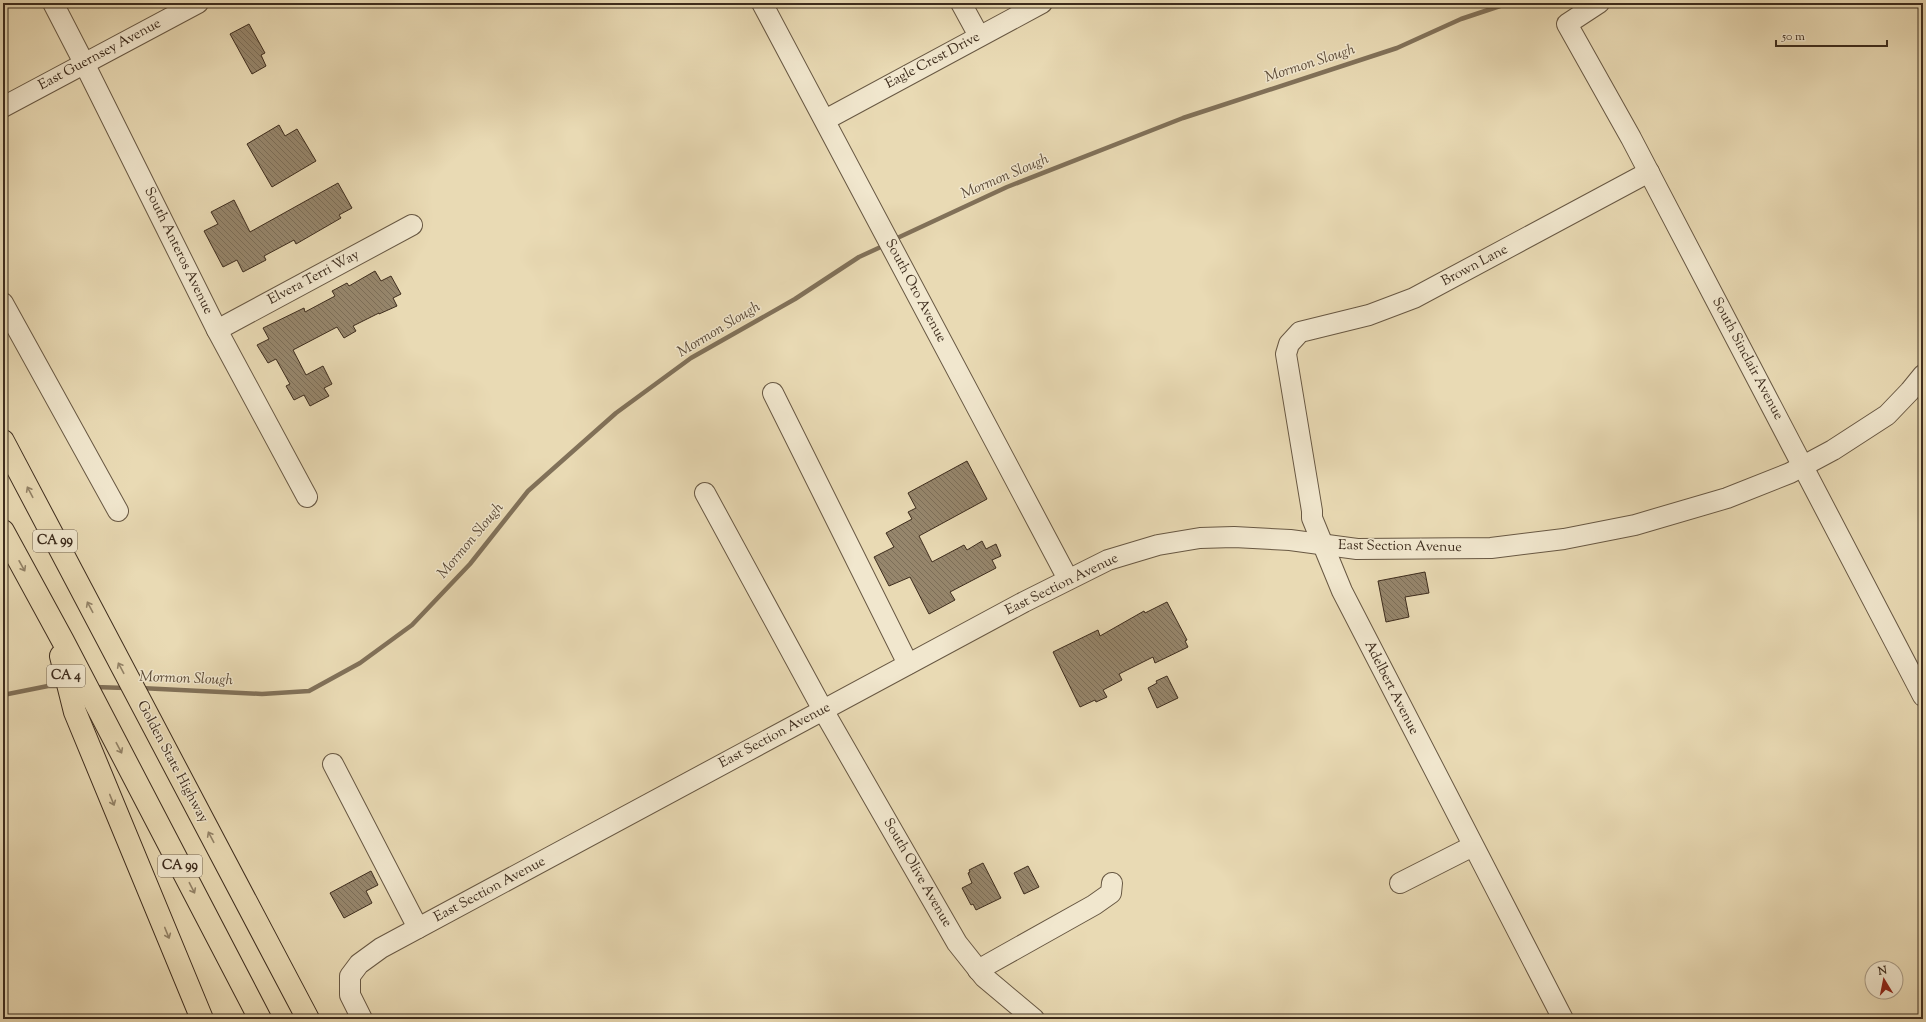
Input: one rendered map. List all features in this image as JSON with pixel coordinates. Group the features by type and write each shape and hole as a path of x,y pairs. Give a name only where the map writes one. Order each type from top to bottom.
{"highway":[{"name":"Golden State Highway","path":"3,441 308,1019"},
{"name":"CA 99","path":"3,531 57,635 101,713 260,1019"},
{"name":"CA 4","path":"57,635 75,712 202,1019"},
{"path":"230,871 325,1019"}],"street":[{"name":"South Anteros Avenue","path":"53,3 84,62 217,330 307,497"},
{"name":"East Guernsey Avenue","path":"3,107 84,62 198,3"},
{"name":"South Oro Avenue","path":"762,3 1068,579"},
{"path":"961,3 979,36"},
{"name":"Eagle Crest Drive","path":"825,120 1042,3"},
{"name":"South Sinclair Avenue","path":"1599,3 1567,24 1649,172 1923,696"},
{"name":"Brown Lane","path":"1293,337 1305,330 1369,315 1414,298 1649,172"},
{"name":"Elvera Terri Way","path":"217,330 412,226"},
{"path":"3,302 118,511"},
{"name":"Adelbert Avenue","path":"1293,337 1289,344 1286,359 1312,518 1342,592 1563,1019"},
{"name":"East Section Avenue","path":"362,1019 350,995 350,976 360,964 381,948 908,664 1068,579 1108,560 1158,545 1200,538 1290,540 1357,549 1490,548 1564,539 1635,525 1727,498 1766,484 1803,466 1833,450 1887,415 1910,392 1923,375"},
{"path":"773,394 908,664"},
{"name":"South Olive Avenue","path":"705,493 823,710 957,943 978,970 1011,1001 1034,1019"},
{"path":"333,764 418,928"},
{"path":"1400,883 1473,846"},
{"path":"978,970 1094,905 1111,893 1112,883"}],"building":[{"path":"249,24 265,53 261,55 266,66 252,74 230,34"},
{"path":"279,125 285,136 297,129 316,161 272,187 247,144"},
{"path":"338,183 352,208 339,215 341,218 296,244 294,240 264,256 266,260 243,272 237,260 223,267 204,231 218,224 211,212 234,200 250,232"},
{"path":"375,271 381,281 391,276 401,294 393,298 397,306 353,326 356,331 344,338 337,327 293,350 306,375 323,366 332,384 324,388 329,396 310,406 304,395 294,400 286,386 290,384 276,359 268,363 257,345 269,339 263,328 304,308 305,312 335,296 332,291 347,283 349,286"},
{"path":"967,461 987,499 919,536 932,562 964,545 967,550 982,541 986,549 996,544 1001,556 992,560 996,568 950,592 955,600 929,614 910,577 889,586 874,557 894,547 886,533 912,519 908,512 916,508 908,493"},
{"path":"1425,572 1429,593 1405,597 1409,617 1386,622 1378,581"},
{"path":"1167,602 1187,640 1185,641 1188,647 1155,663 1153,657 1119,674 1122,680 1103,690 1107,697 1096,702 1095,700 1080,707 1053,652 1098,630 1100,636 1144,611 1145,613"},
{"path":"1167,676 1178,698 1157,708 1148,688 1157,683 1156,681"},
{"path":"983,863 1001,898 976,910 973,904 971,905 962,888 972,883 968,873 970,872 969,870"},
{"path":"1028,866 1039,887 1024,894 1014,873"},
{"path":"371,871 378,885 366,891 372,903 344,918 330,893"}],"waterway":[{"name":"Mormon Slough","path":"893,240 1007,187 1183,118 1397,48 1461,19 1509,3"},
{"name":"Mormon Slough","path":"140,688 262,694 309,691 360,663 412,625 470,564 528,491 616,413 691,358 795,299 859,257 885,245"},
{"name":"Mormon Slough","path":"3,695 48,686 62,686"},
{"name":"Mormon Slough","path":"94,687 126,688"}]}
